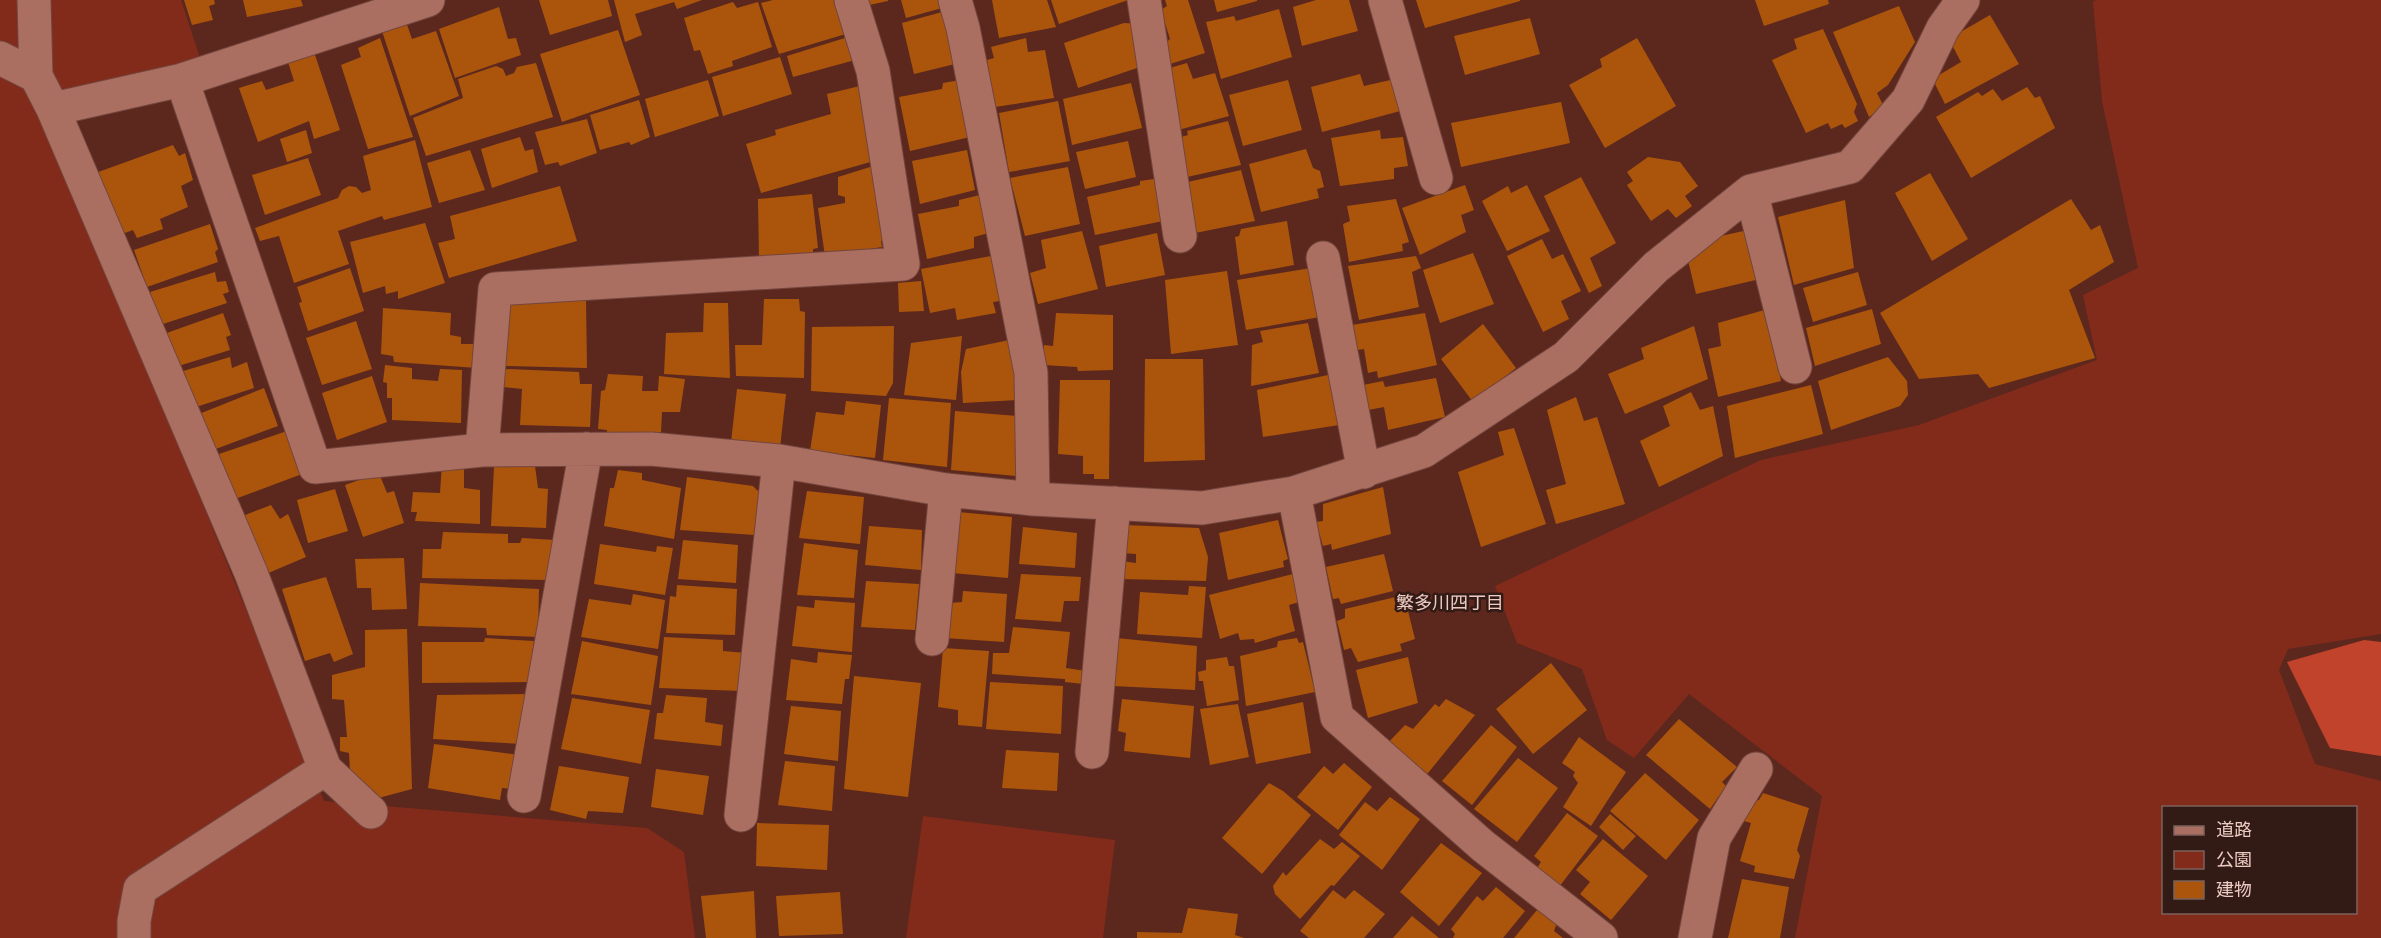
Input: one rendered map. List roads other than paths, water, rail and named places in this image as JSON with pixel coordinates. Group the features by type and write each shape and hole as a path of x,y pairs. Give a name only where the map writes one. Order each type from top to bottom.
{"street":[{"path":"34,0 36,76 53,109 251,573 325,769 371,812"},
{"path":"53,109 182,80 428,0"},
{"path":"482,450 495,289 903,264 873,71 851,0"},
{"path":"955,0 963,28 1031,373 1033,499"},
{"path":"1144,0 1180,236"},
{"path":"1385,0 1436,178"},
{"path":"182,80 315,467 482,450 651,449 779,461 946,490 1033,499 1202,508 1294,493 1424,451 1566,357 1656,267 1751,191 1850,166 1908,100 1943,27 1963,0"},
{"path":"0,58 36,76"},
{"path":"1751,191 1795,367"},
{"path":"1323,258 1364,471"},
{"path":"524,796 586,449"},
{"path":"741,815 779,461"},
{"path":"932,639 946,490"},
{"path":"1294,493 1337,717 1484,846 1601,938"},
{"path":"1092,752 1114,503"},
{"path":"134,938 134,921 140,889 325,769"},
{"path":"1695,938 1714,838 1756,769"}],"district":[{"name":"繁多川四丁目","path":"1450,603"}]}
